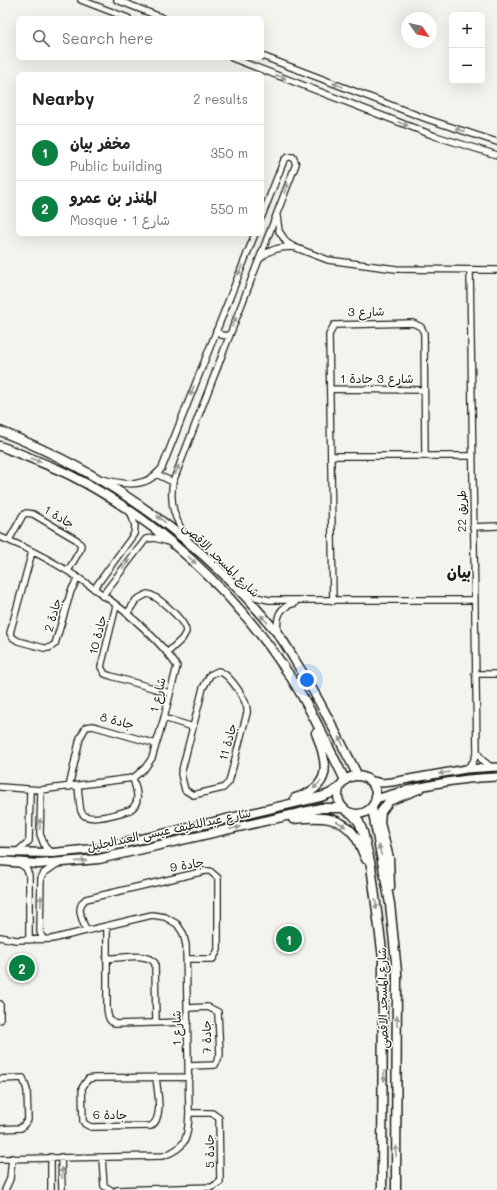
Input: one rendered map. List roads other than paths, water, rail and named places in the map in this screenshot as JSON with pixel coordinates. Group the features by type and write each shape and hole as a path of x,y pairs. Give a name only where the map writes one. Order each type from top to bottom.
{"main road":[{"name":"شارع المسجد الاقصى","path":"0,431 38,447 95,476 156,515 191,544 224,575 278,635 318,698 358,776"},
{"path":"2,446 9,440 32,448 38,447"},
{"name":"شارع المسجد الاقصى","path":"2,446 70,476 131,513 171,542 227,595 271,648 288,674 302,697 345,780"},
{"path":"288,674 294,677 297,676 300,669"},
{"path":"251,813 271,804 304,795 315,788 323,779 326,769 324,755 302,697"},
{"path":"358,776 368,780 375,788 376,799 372,808 363,814 352,814 342,808 337,795 339,788 345,780 358,776"},
{"name":"شارع عبداللطيف عيسى العبدالجليل","path":"0,852 53,853 103,848 320,797 339,788"},
{"path":"390,904 391,876 389,858 380,823 381,812 389,801 419,788"},
{"name":"شارع عبداللطيف عيسى العبدالجليل","path":"0,861 58,863 112,857 321,808 342,808"},
{"name":"شارع المسجد الاقصى","path":"372,808 390,904 397,972 396,1190"},
{"name":"شارع المسجد الاقصى","path":"352,814 359,822 364,832 371,866 383,958 382,1190"},
{"path":"276,819 323,817 342,824 356,836 371,866"},
{"path":"178,841 176,838 179,834 214,826 222,820"},
{"path":"112,857 123,850 167,839 170,833"}],"street":[{"path":"81,0 123,16"},
{"path":"117,0 158,16"},
{"path":"264,57 427,119 497,142"},
{"path":"237,60 435,136 497,154"},
{"path":"191,544 174,516 171,495 173,482 296,164 295,159 291,156 284,160 264,211"},
{"path":"278,210 277,224 279,231 285,240 294,247 328,260 396,269 497,270"},
{"path":"95,476 128,485 140,483 156,474 164,464 254,236"},
{"path":"257,265 264,255 272,250 283,247 294,247"},
{"name":"طريق 22","path":"470,270 477,752"},
{"name":"شارع 3","path":"333,601 329,335 334,325 413,322 422,327 424,333 423,390 425,456"},
{"path":"216,331 223,336 229,336"},
{"name":"شارع 3 جادة 1","path":"330,389 423,390"},
{"path":"332,456 473,456"},
{"path":"156,474 173,482"},
{"name":"جادة 1","path":"9,540 23,515 26,513 33,514 78,540 81,545 80,550 68,571"},
{"path":"94,589 134,534 135,526 131,513"},
{"path":"473,527 497,526"},
{"name":"شارع 1","path":"0,537 9,540 68,571 94,589 127,614 167,653 177,666 152,758 145,768 133,778"},
{"path":"102,596 146,539 155,538 171,542"},
{"name":"جادة 2","path":"32,552 10,632 15,639 44,648 49,648 55,644 71,591 78,578"},
{"path":"224,575 259,599 300,602 475,600"},
{"path":"127,614 136,600 147,594 152,596 173,612 184,624 186,632 182,639 167,653"},
{"path":"278,635 277,619 280,611 290,604 300,602"},
{"name":"جادة 10","path":"116,606 101,667 102,670 111,676 170,693"},
{"name":"جادة 11","path":"214,672 222,672 245,699 248,708 229,782 224,788 193,795 185,790 181,774 193,727 206,681 214,672"},
{"path":"475,674 497,674"},
{"path":"164,718 193,727"},
{"name":"جادة 8","path":"68,787 80,738 86,727 93,726 156,744"},
{"path":"477,752 482,760 494,767"},
{"path":"466,769 473,762 477,752"},
{"path":"368,780 382,783 392,782 466,769 494,767"},
{"path":"376,799 393,793 419,788 470,779 497,777"},
{"path":"0,787 41,790 133,778 138,800 135,807 130,810 91,819 84,816 81,812 78,786"},
{"path":"17,852 29,841 30,790"},
{"path":"41,790 40,834 45,847 53,853"},
{"path":"19,862 26,868 29,875 29,940"},
{"path":"43,939 40,932 41,878 44,873 58,863"},
{"name":"جادة 9","path":"86,930 80,910 82,901 86,899 210,871 218,878 218,950 213,959 187,959"},
{"name":"شارع 1","path":"0,937 29,940 52,939 152,915 171,920 183,933 187,959 190,1113 188,1134 183,1144 173,1153 163,1156 0,1159"},
{"path":"107,926 106,1008 110,1022 115,1024 188,1022"},
{"path":"106,959 141,957 148,958 155,963 156,1023"},
{"path":"0,1004 0,1020"},
{"name":"جادة 7","path":"188,1008 208,1007 218,1012 220,1055 215,1065 189,1066"},
{"name":"جادة 6","path":"156,1077 158,1110 156,1121 151,1126 91,1127 83,1121 82,1088 88,1079 156,1077 189,1077"},
{"path":"0,1079 23,1078 27,1090 28,1120 21,1128 0,1129"},
{"name":"جادة 5","path":"117,1190 217,1186 221,1177 220,1118 212,1113 190,1113"},
{"path":"51,1157 51,1190"},
{"path":"61,1157 62,1190"},
{"path":"5,1190 10,1179 12,1158"},
{"path":"102,1158 104,1186 111,1190"}],"place":[{"name":"مخفر بيان","path":"289,939"},
{"name":"المنذر بن عمرو","path":"22,968"}],"district":[{"name":"بيان","path":"459,572"}]}
